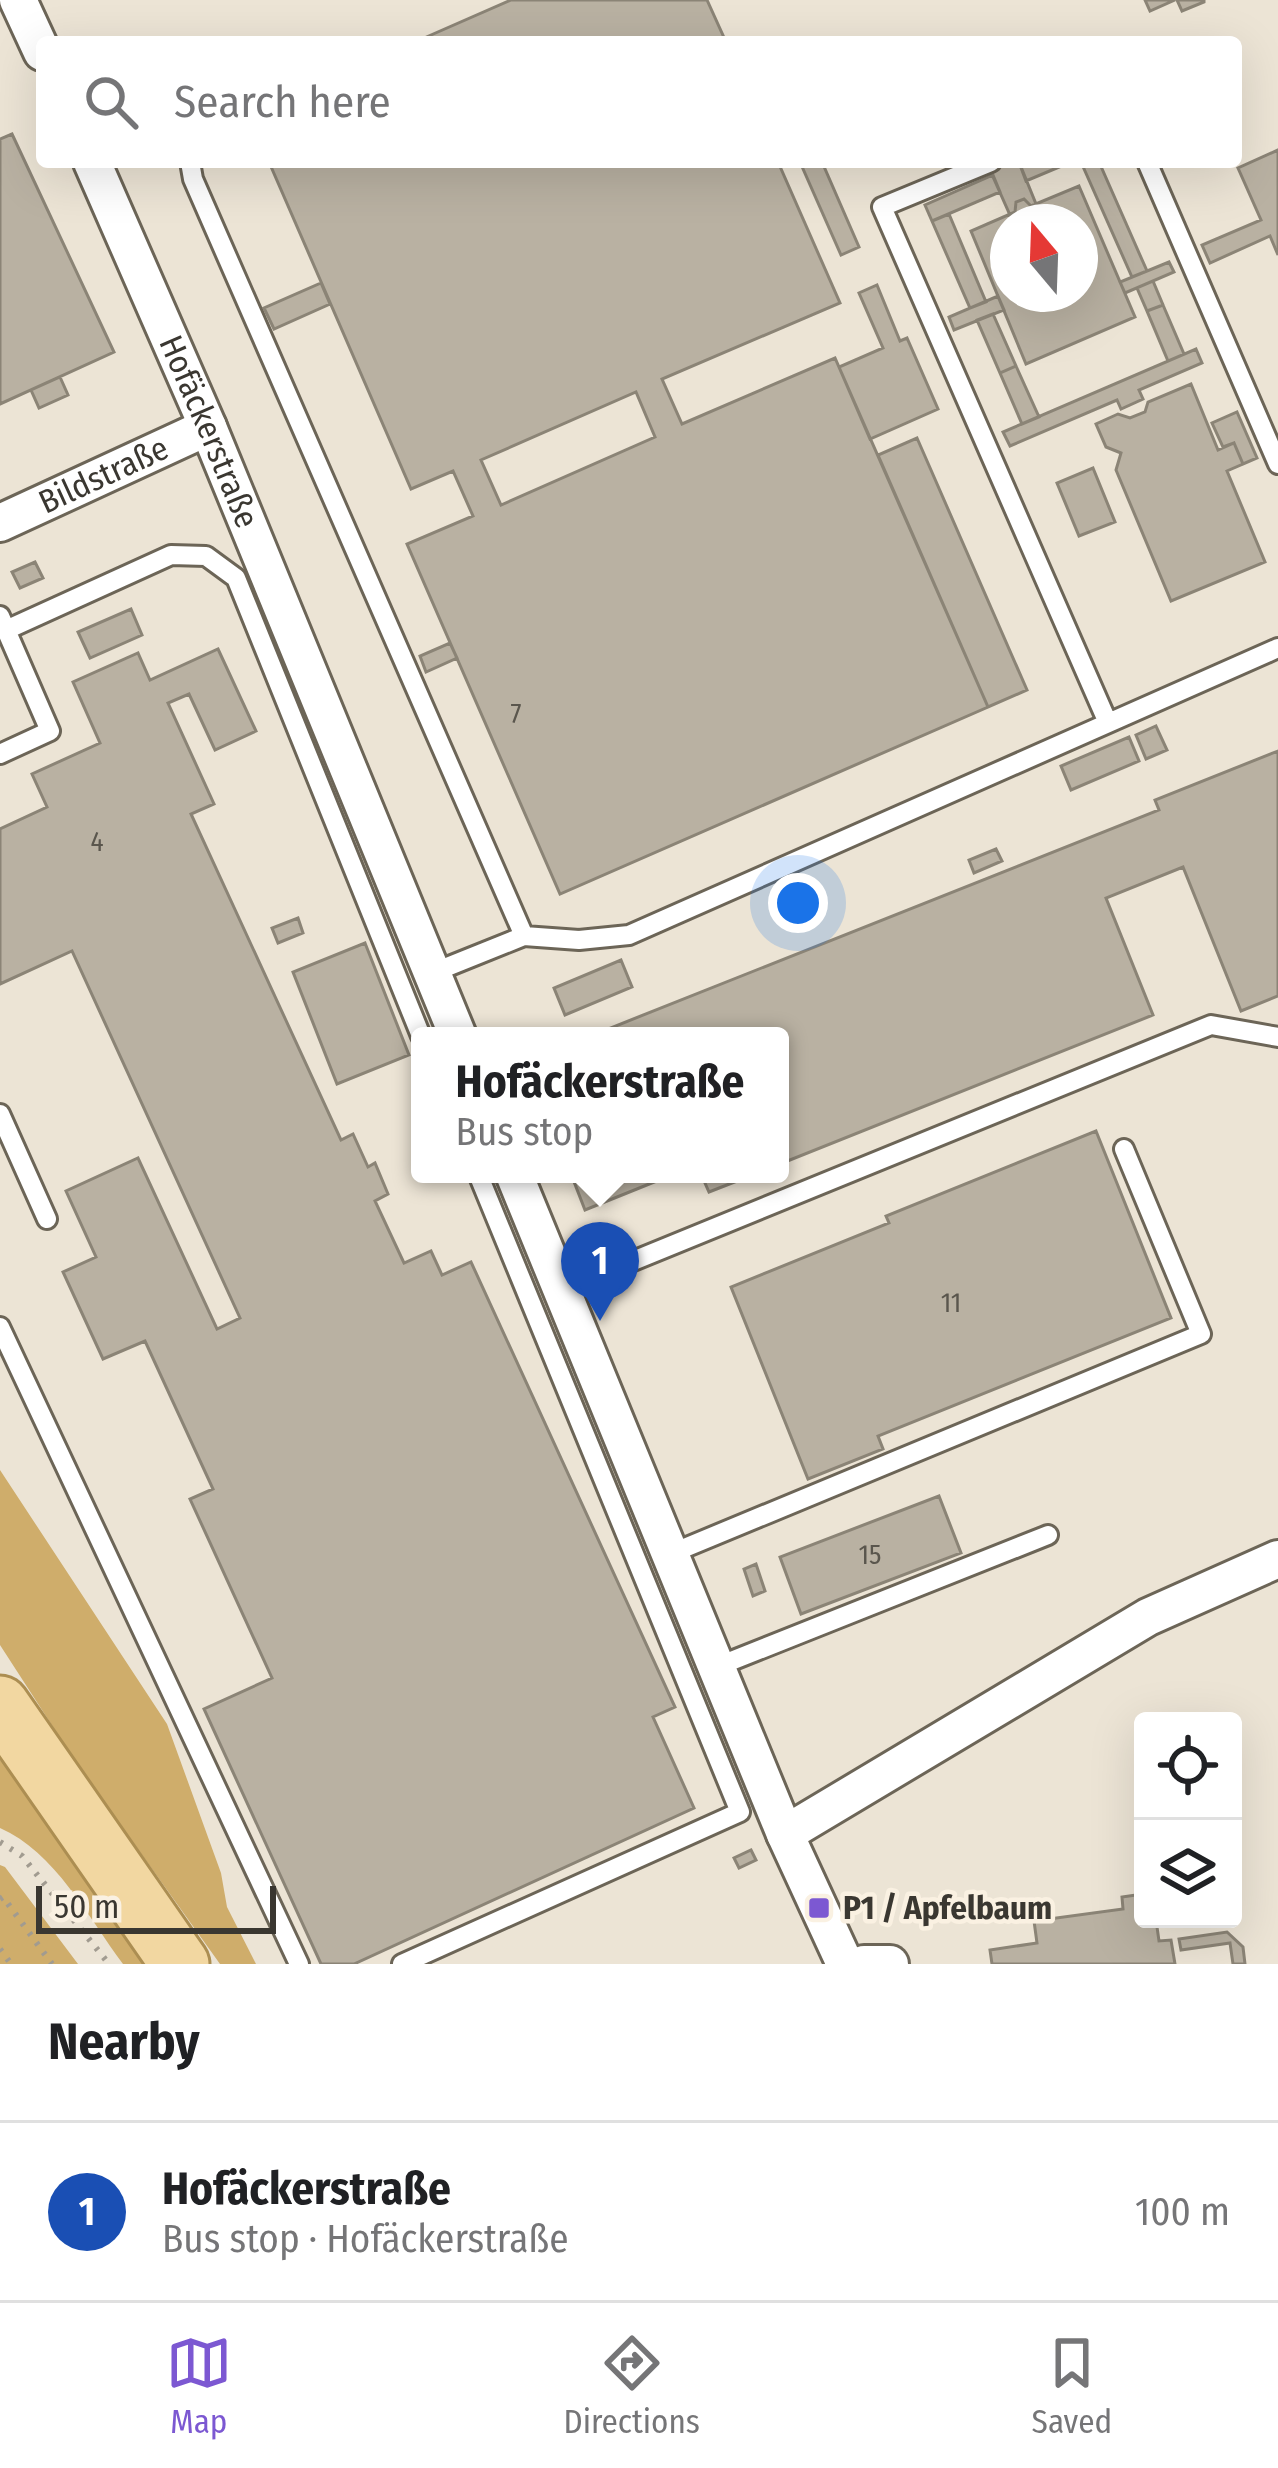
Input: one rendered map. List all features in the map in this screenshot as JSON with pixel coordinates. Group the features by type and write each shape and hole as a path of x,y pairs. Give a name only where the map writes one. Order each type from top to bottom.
{"main road":[{"path":"0,1705 180,1964"}],"street":[{"path":"18,0 36,39"},
{"name":"Hofäckerstraße","path":"95,168 208,427 454,1027"},
{"name":"Bildstraße","path":"0,523 208,427"},
{"path":"518,1183 785,1834 844,1964"},
{"path":"785,1834 1148,1617 1278,1558"},
{"path":"864,1964 890,1964"}],"lane":[{"path":"191,168 524,936"},
{"path":"977,168 882,207 1108,723"},
{"path":"1151,168 1278,464"},
{"path":"0,754 50,731 3,623 171,555 206,556 236,578 417,1027"},
{"path":"432,973 524,936 579,940 629,934 1278,648"},
{"path":"562,1290 1211,1024 1278,1037"},
{"path":"0,1114 47,1220"},
{"path":"670,1554 1201,1334 1124,1149"},
{"path":"402,1964 740,1812 482,1183"},
{"path":"0,1328 299,1964"},
{"path":"716,1667 1048,1535"}],"path":[{"path":"0,1842 22,1856 109,1964"},
{"path":"0,1899 52,1964"},
{"path":"0,1949 11,1964"}],"shaded area":[{"path":"0,1470 167,1724 221,1873 227,1907 256,1964 220,1964 77,1764 0,1645"},
{"path":"0,1760 157,1964 123,1964 54,1869 0,1828"},
{"path":"0,1865 5,1867 78,1964 0,1964"}],"building":[{"path":"511,0 707,0 723,36 429,36"},
{"path":"1145,0 1175,0 1150,11"},
{"path":"1177,0 1204,0 1204,2 1182,11"},
{"path":"12,134 114,352 0,404 0,139"},
{"path":"1278,150 1278,255 1270,236 1210,263 1202,245 1261,220 1238,168"},
{"path":"272,168 781,168 840,303 662,379 682,424 835,358 988,707 560,894 407,544 473,516 453,471 411,489","holes":["636,392 655,437 501,505 481,460"]},
{"path":"803,168 825,168 859,247 841,255"},
{"path":"1021,168 1036,204 1024,199 1005,204 990,170"},
{"path":"1021,168 1057,168 1026,181"},
{"path":"1084,168 1102,168 1147,271 1132,277"},
{"path":"993,175 1000,192 932,221 925,205"},
{"path":"1079,186 1087,204 1036,204"},
{"path":"949,214 986,302 970,308 932,221"},
{"path":"990,223 990,277 971,231"},
{"path":"1098,230 1135,317 1026,364 1004,312 1098,312"},
{"path":"1169,262 1174,272 1125,293 1120,282"},
{"path":"1153,281 1163,305 1147,311 1137,288"},
{"path":"321,283 330,304 274,329 264,308"},
{"path":"877,285 900,341 907,338 938,409 870,439 839,367 883,348 859,293"},
{"path":"990,299 990,312 999,312 954,330 949,317"},
{"path":"1163,305 1184,354 1168,361 1147,311"},
{"path":"993,314 1016,366 1000,373 977,320"},
{"path":"1196,349 1202,363 1139,390 1143,399 1121,409 1117,400 1010,446 1003,432"},
{"path":"1016,366 1039,417 1022,424 1000,373"},
{"path":"60,377 68,395 39,408 31,390"},
{"path":"1191,384 1218,450 1234,443 1243,464 1227,471 1265,562 1171,601 1116,470 1121,453 1106,447 1096,424 1118,414 1130,418 1145,412 1148,402"},
{"path":"1237,412 1257,458 1243,464 1234,443 1223,447 1212,423"},
{"path":"917,438 1027,690 988,707 878,455"},
{"path":"1093,468 1115,522 1079,536 1057,483"},
{"path":"35,562 43,578 20,588 12,572"},
{"path":"131,609 142,635 90,658 78,632"},
{"path":"450,643 457,658 426,672 420,656"},
{"path":"218,649 256,731 215,750 189,694 168,703 214,804 191,814 341,1140 353,1134 368,1167 375,1163 388,1194 375,1201 404,1263 431,1251 442,1275 471,1262 675,1707 653,1717 694,1808 354,1964 321,1964 204,1709 272,1678 190,1499 213,1489 145,1341 103,1359 63,1272 96,1257 66,1191 138,1158 217,1329 240,1318 72,951 0,984 0,829 47,807 32,774 100,743 73,682 138,653 150,680"},
{"path":"1156,726 1167,750 1146,759 1136,735"},
{"path":"1129,737 1139,761 1071,790 1061,766"},
{"path":"1278,751 1278,996 1241,1011 1183,867 1106,898 1153,1015 789,1160 789,1027 613,1027 1159,810 1155,800"},
{"path":"996,849 1002,861 974,873 969,860"},
{"path":"298,918 303,933 278,943 272,928"},
{"path":"365,943 409,1055 337,1084 293,972"},
{"path":"621,960 632,987 565,1015 554,988"},
{"path":"1096,1131 1171,1318 878,1436 883,1449 808,1479 731,1287 889,1223 886,1216"},
{"path":"574,1183 652,1183 585,1210"},
{"path":"705,1183 732,1183 709,1192"},
{"path":"939,1496 961,1553 801,1614 780,1557"},
{"path":"756,1564 765,1591 753,1596 744,1569"},
{"path":"751,1850 756,1860 739,1868 734,1858"},
{"path":"1134,1895 1134,1928 1157,1928 1159,1941 1171,1940 1175,1964 992,1964 990,1950 1037,1943 1034,1921 1123,1909 1122,1897"},
{"path":"1227,1932 1243,1947 1245,1964 1233,1964 1230,1943 1181,1950 1179,1939"}],"place":[{"name":"Hofäckerstraße","path":"600,1321"},
{"name":"P1 / Apfelbaum","path":"819,1908"}]}
